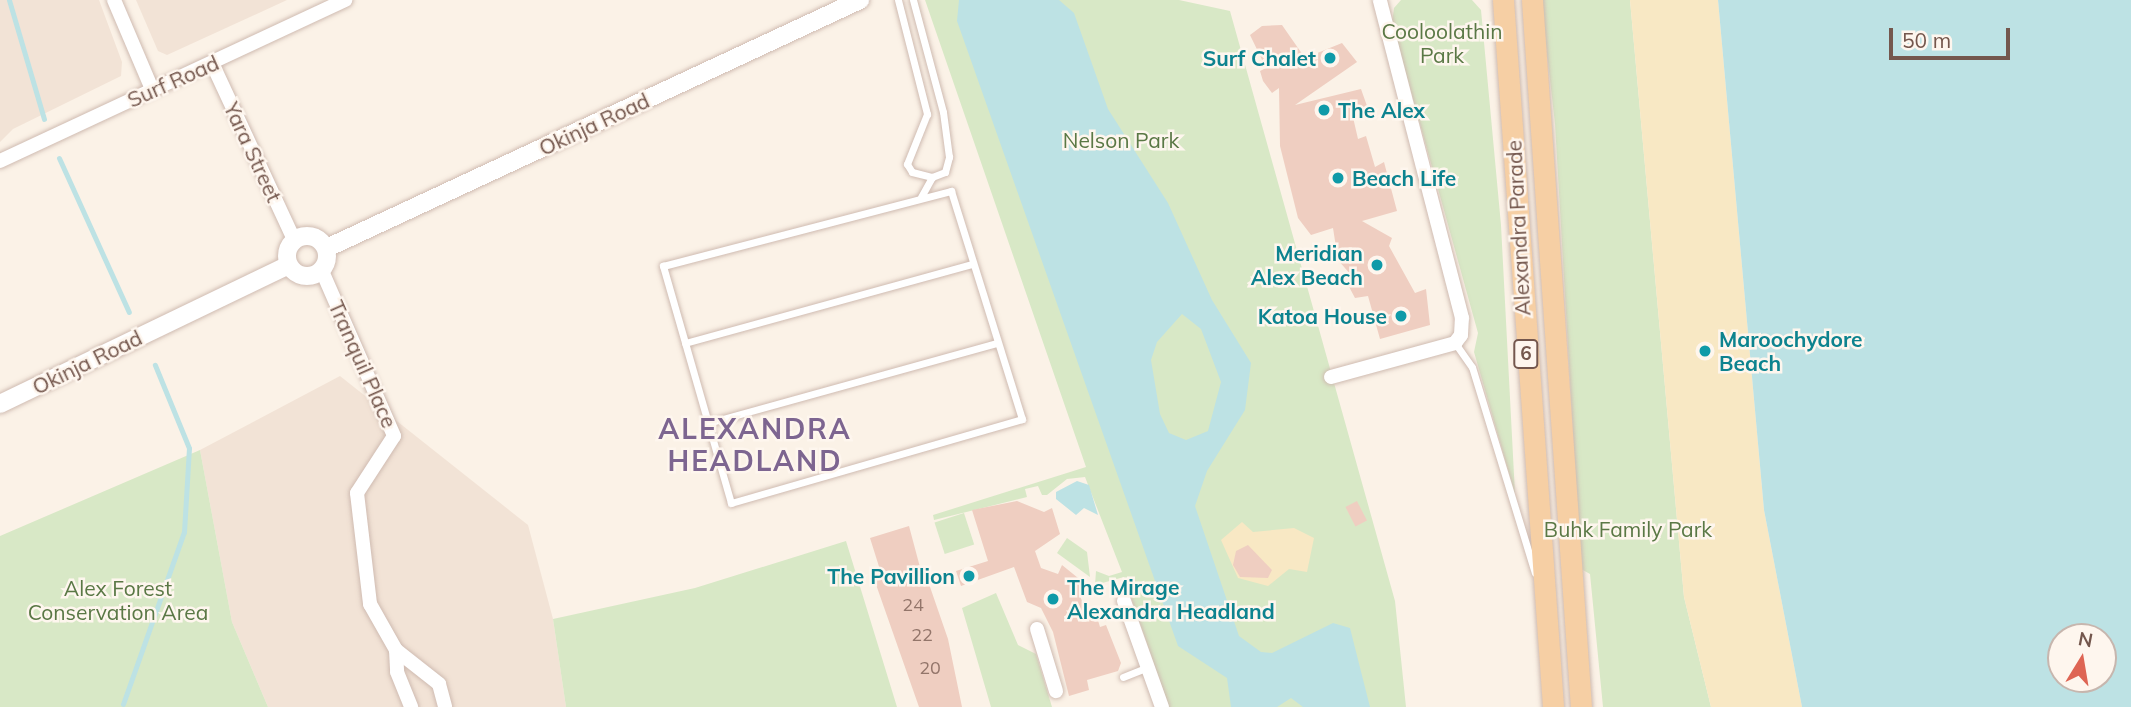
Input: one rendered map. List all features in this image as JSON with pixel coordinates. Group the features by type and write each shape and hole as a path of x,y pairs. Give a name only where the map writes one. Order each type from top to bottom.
{"main road":[{"name":"Alexandra Parade","path":"1503,0 1541,590 1553,707"},
{"name":"Alexandra Parade","path":"1532,0 1581,707"}],"street":[{"path":"114,0 152,89"},
{"name":"Surf Road","path":"0,161 345,0"},
{"name":"Okinja Road","path":"329,247 860,0"},
{"path":"1331,377 1455,343 1462,318 1380,0"},
{"name":"Yara Street","path":"212,63 294,240"},
{"path":"294,240 320,241 329,247 330,259 322,271 298,272 287,266 284,254 294,240"},
{"name":"Okinja Road","path":"0,404 287,266"},
{"name":"Tranquil Place","path":"322,271 394,436 357,493 370,604 396,650 439,684 445,707"},
{"path":"1125,601 1161,704"},
{"path":"1037,629 1056,691"},
{"name":"Tranquil Place","path":"396,650 397,671 411,707"}],"lane":[{"path":"898,0 927,114 906,164 912,172 936,176 951,191 1022,419 731,503 663,266 951,191"},
{"path":"913,0 943,112 949,158 921,197"},
{"path":"685,343 972,264"},
{"path":"708,423 997,342"},
{"path":"1455,343 1472,367 1541,590"},
{"path":"1123,677 1148,667"}],"shaded area":[{"path":"0,0 99,0 122,62 121,76 13,129 0,142"},
{"path":"136,0 287,0 167,55 158,51"},
{"path":"340,376 528,525 553,619 566,707 268,707 232,622 200,450"}],"green space":[{"name":"Nelson Park","path":"925,0 1179,0 1230,11 1395,601 1406,707 1169,707 1124,577 1095,585 1096,571 1109,576 1122,572 1085,477 1067,479 1047,495 1042,495 1038,486 1025,489 1027,497 934,520 933,515 1086,467"},
{"name":"Cooloolathin Park","path":"1401,0 1472,0 1481,10 1501,225 1515,494 1474,352 1478,333 1392,23 1394,8"},
{"name":"Buhk Family Park","path":"1541,0 1630,0 1684,597 1711,707 1603,707 1590,574 1581,569 1555,124"},
{"name":"Alex Forest Conservation Area","path":"200,450 232,622 268,707 0,707 0,536"},
{"path":"964,513 974,544 945,554 935,523"},
{"path":"1067,538 1087,552 1090,577 1057,553"},
{"path":"846,541 897,707 566,707 553,619 695,588"},
{"path":"996,593 1018,645 1036,654 1052,707 991,707 962,608"}],"sand":[{"name":"Maroochydore Beach","path":"1630,0 1718,0 1764,510 1802,707 1711,707 1684,597"},
{"path":"1242,522 1253,532 1294,528 1314,538 1307,572 1289,569 1268,586 1238,578 1221,540"}],"water":[{"path":"959,0 1059,0 1074,13 1108,109 1168,203 1212,300 1251,363 1245,410 1207,471 1195,506 1239,636 1261,652 1272,653 1333,623 1350,628 1370,707 1303,707 1291,698 1277,707 1231,707 1227,678 1178,646 957,21","holes":["1182,314 1201,329 1221,382 1208,431 1186,440 1169,433 1160,414 1151,360 1157,342"]},
{"path":"1718,0 2131,0 2131,707 1802,707 1764,510"},
{"path":"1077,481 1089,485 1098,515 1084,508 1076,515 1056,499 1056,492"}],"building":[{"path":"1282,25 1305,58 1342,43 1357,62 1295,105 1361,89 1367,106 1352,113 1358,139 1366,136 1375,167 1384,162 1397,211 1362,221 1392,238 1389,246 1415,293 1426,289 1430,325 1380,339 1368,296 1355,298 1347,283 1351,275 1338,260 1333,228 1311,235 1298,218 1280,146 1279,88 1272,93 1263,81 1260,71 1266,68 1250,35 1262,26"},
{"name":"The Mirage Alexandra Headland","path":"1017,501 1044,512 1052,508 1060,534 1035,551 1041,568 1058,574 1062,565 1083,582 1088,588 1079,594 1090,619 1097,617 1100,627 1106,625 1121,663 1118,671 1087,680 1089,690 1069,696 1053,632 1041,608 1027,602 1014,567 961,586 956,571 988,561 972,510"},
{"path":"1357,501 1367,521 1355,527 1345,507"},
{"path":"909,526 925,586 929,584 948,639 962,707 919,707 873,576 881,573 870,538"},
{"path":"1248,545 1272,570 1268,578 1240,577 1233,565 1236,551"}],"waterway":[{"path":"9,0 44,119"},
{"path":"59,158 129,312"},
{"path":"123,704 184,532 189,448 155,365"}],"place":[{"name":"Surf Chalet","path":"1330,58"},
{"name":"The Alex","path":"1324,110"},
{"name":"Beach Life","path":"1338,178"},
{"name":"Meridian Alex Beach","path":"1377,265"},
{"name":"Katoa House","path":"1401,316"},
{"name":"Maroochydore Beach","path":"1705,351"},
{"name":"The Pavillion","path":"969,576"},
{"name":"The Mirage Alexandra Headland","path":"1053,599"}],"district":[{"name":"ALEXANDRA HEADLAND","path":"755,445"}]}
